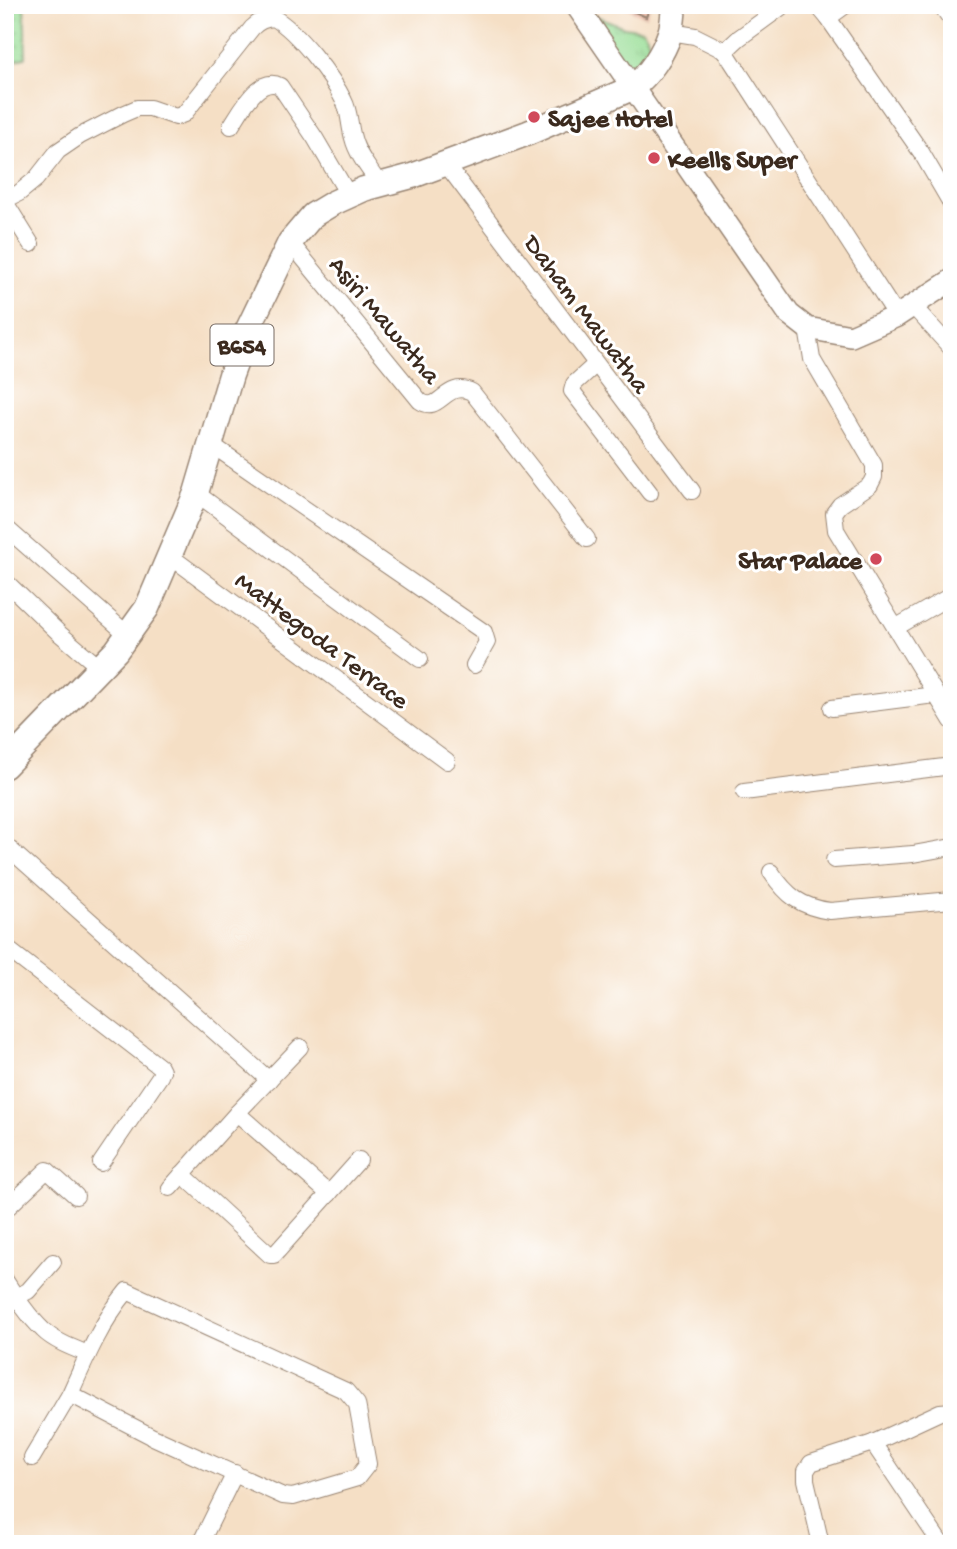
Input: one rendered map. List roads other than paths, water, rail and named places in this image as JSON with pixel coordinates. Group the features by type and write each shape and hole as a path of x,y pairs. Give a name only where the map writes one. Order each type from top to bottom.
{"main road":[{"name":"B654","path":"8,757 116,651 147,608 196,493 231,375 248,329 290,242 313,215 365,189 446,164 528,134 632,88 644,79 657,60 670,33 674,5"}],"street":[{"path":"725,51 784,5"},
{"path":"817,5 920,152 952,205"},
{"path":"828,18 846,5"},
{"path":"941,5 952,21"},
{"path":"581,8 632,88 789,314 807,328 851,335 905,311 952,280"},
{"path":"30,244 5,201 36,179 58,151 80,136 137,108 150,108 176,117 184,114 252,28 259,21 274,18 286,26 313,57 345,102 356,147 380,185"},
{"path":"670,33 695,36 725,51 905,311 952,349"},
{"path":"231,126 263,85 271,83 280,86 349,196"},
{"name":"Daham Mawatha","path":"446,164 692,491"},
{"name":"Asiri Mawatha","path":"290,242 420,401 434,404 459,388 472,392 587,540"},
{"path":"807,328 813,359 874,465 874,477 870,485 840,505 834,513 836,530 952,721"},
{"path":"596,364 574,384 572,391 650,493"},
{"path":"212,444 484,632 486,642 474,665"},
{"path":"196,493 421,659"},
{"path":"5,527 128,635"},
{"name":"Mattegoda Terrace","path":"170,556 447,761"},
{"path":"5,581 60,635 99,667"},
{"path":"895,628 952,594"},
{"path":"832,708 935,695"},
{"path":"744,792 952,766"},
{"path":"5,845 269,1080"},
{"path":"834,860 913,854 952,847"},
{"path":"771,872 783,889 796,900 818,910 952,900"},
{"path":"5,947 162,1071 101,1163"},
{"path":"170,1188 300,1047"},
{"path":"237,1113 329,1194"},
{"path":"183,1174 270,1255 277,1254 359,1160"},
{"path":"5,1210 47,1170 76,1196"},
{"path":"16,1297 28,1291 53,1262"},
{"path":"5,1280 44,1331 71,1348 88,1354"},
{"path":"32,1458 70,1394 111,1310 127,1291 346,1391 358,1405 368,1464 356,1478 293,1497 283,1496 153,1437 70,1394"},
{"path":"821,1544 806,1480 806,1471 811,1463 873,1443 940,1412 952,1410"},
{"path":"873,1443 941,1544"},
{"path":"200,1544 235,1473"}],"place":[{"name":"Sajee Hotel","path":"534,117"},
{"name":"Keells Super","path":"654,158"},
{"name":"Star Palace","path":"876,559"}]}
